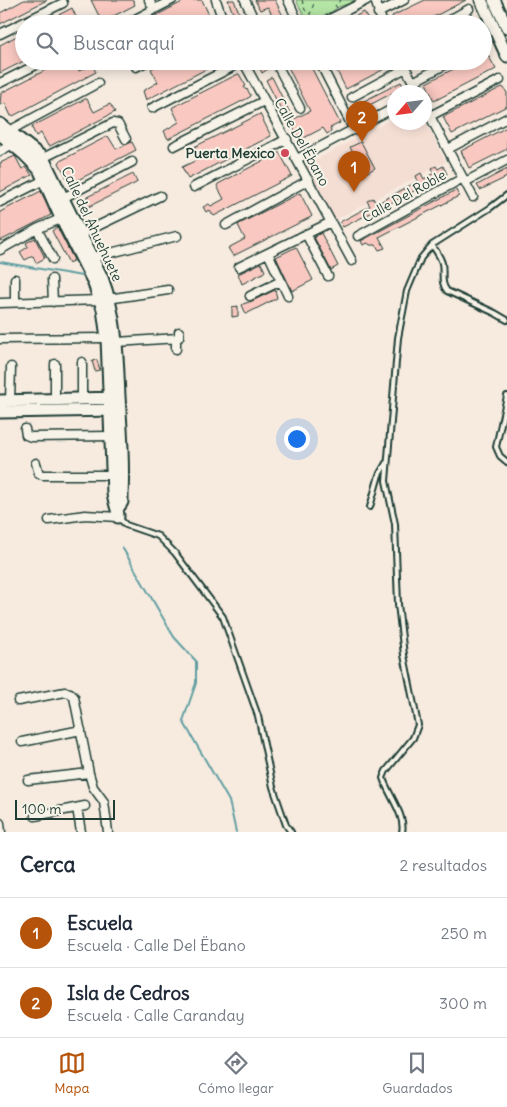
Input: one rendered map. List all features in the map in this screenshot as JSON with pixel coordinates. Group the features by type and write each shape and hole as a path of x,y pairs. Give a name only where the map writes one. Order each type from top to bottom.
{"street":[{"path":"149,0 154,10"},
{"path":"144,15 172,0"},
{"path":"216,0 221,15"},
{"path":"245,0 252,15"},
{"path":"288,0 295,15"},
{"path":"338,15 367,0"},
{"path":"375,0 378,13 404,0"},
{"path":"481,0 488,15"},
{"path":"494,0 507,27"},
{"path":"39,15 63,3"},
{"path":"458,15 469,9"},
{"path":"492,24 507,56"},
{"path":"0,34 15,27"},
{"path":"0,83 26,70"},
{"path":"152,108 226,70"},
{"name":"Calle Del Ëbano","path":"248,70 352,262"},
{"path":"281,70 300,108"},
{"path":"324,70 354,130"},
{"path":"352,96 394,70"},
{"path":"407,70 414,85"},
{"path":"413,82 435,70"},
{"path":"432,115 500,80"},
{"path":"5,133 98,83"},
{"path":"174,146 264,101"},
{"path":"297,159 387,112"},
{"path":"448,149 507,118"},
{"path":"432,120 473,197"},
{"path":"43,158 113,123 118,124 126,139"},
{"name":"Calle del Ahuehuete","path":"0,124 13,144 32,160 39,169 66,216 81,234 102,278 105,317 112,340 114,398 123,487 122,502 118,513"},
{"name":"Calle del Ahuehuete","path":"5,133 43,158 63,198 66,216 83,261 105,299"},
{"path":"194,187 287,139"},
{"path":"0,152 13,144"},
{"name":"Calle Del Roble","path":"358,236 442,191 507,160"},
{"path":"63,198 132,162"},
{"path":"0,202 44,180"},
{"path":"226,225 309,180"},
{"path":"81,234 160,196"},
{"path":"0,250 37,229 66,216"},
{"path":"239,267 331,222"},
{"path":"37,229 52,259"},
{"path":"306,234 328,276"},
{"path":"91,258 177,236"},
{"path":"268,254 288,296"},
{"path":"14,279 15,302"},
{"path":"52,279 53,302"},
{"path":"250,296 281,281"},
{"path":"0,303 105,299 168,290"},
{"path":"0,339 112,340 177,335 176,349"},
{"path":"82,362 82,399"},
{"path":"55,364 55,400"},
{"path":"11,367 5,401 26,406 115,410"},
{"path":"0,412 55,400 114,398"},
{"name":"Calle del Ahuehuete","path":"115,410 111,436 114,501 118,513"},
{"path":"25,429 26,435 31,437 111,436"},
{"path":"36,463 39,474 43,475 113,475"},
{"path":"49,520 118,513"},
{"path":"18,701 65,692 70,693 74,698 89,773 96,790 104,802 108,832"},
{"path":"22,742 81,730"},
{"path":"28,780 89,773"},
{"path":"35,816 81,807 81,832"},
{"path":"0,823 1,832"}],"lane":[{"path":"402,832 401,816 386,789 383,778 386,771 413,738 418,725 404,655 398,604 395,524 386,481 398,338 407,291 422,258 432,245 507,195"},
{"path":"432,245 442,263 443,286 447,292 496,313 507,320"},
{"path":"507,396 496,447 500,456 507,462"},
{"path":"370,507 379,475 388,461"},
{"path":"118,513 126,525 158,536 175,553 222,617 258,716 273,787 286,825 291,832"}],"path":[{"path":"302,0 305,10 310,14 314,3"}],"shaded area":[{"path":"387,122 387,130 430,130 446,162 335,220 306,165"}],"green space":[{"path":"296,0 359,0 338,7 325,15 304,15"}],"building":[{"path":"24,0 47,0 0,24 0,13"},
{"path":"91,0 133,0 135,5 116,15 98,15"},
{"path":"186,0 202,0 209,15 157,15"},
{"path":"228,0 234,0 240,15 234,15"},
{"path":"255,0 275,0 282,15 272,15 268,7 260,10"},
{"path":"425,0 466,0 437,15 394,15"},
{"path":"72,8 75,15 58,15"},
{"path":"15,37 15,66 0,73 0,45"},
{"path":"492,62 496,69 434,101 432,85 427,85 426,83 451,70 492,70"},
{"path":"46,70 95,70 96,72 13,116 11,116 5,103 0,105 1,93"},
{"path":"152,70 204,70 146,100 143,91 158,82"},
{"path":"290,70 313,70 340,123 330,128 331,131 327,134 323,128 300,140 290,121 310,111"},
{"path":"339,70 382,70 346,89 337,71"},
{"path":"238,74 246,86 244,87 247,89 250,97 168,139 164,131 179,122 173,107"},
{"path":"272,77 290,112 284,115 266,80"},
{"path":"502,87 507,93 507,106 452,134 443,117"},
{"path":"387,89 387,96 360,110 358,104"},
{"path":"87,99 94,112 110,104 115,112 50,146 48,146 41,133 36,136 32,128 33,126"},
{"path":"260,114 271,136 188,179 182,167 199,159 194,147"},
{"path":"507,127 507,149 469,168 461,151"},
{"path":"108,136 116,149 132,142 136,150 70,184 59,163 60,161"},
{"path":"361,142 375,168 364,174 350,147"},
{"path":"280,153 292,176 214,216 209,210 206,212 203,207 209,204 211,206 224,199 217,186 218,184"},
{"path":"15,156 22,169 26,167 32,175 0,192 0,163"},
{"path":"436,166 438,169 443,166 447,174 343,227 340,222 370,206 367,201 373,198 376,204 418,181 416,176 421,173 424,179 434,173 432,168"},
{"path":"507,169 507,177 480,190 477,185"},
{"path":"133,174 136,183 82,210 79,201"},
{"path":"456,190 459,196 379,237 385,248 379,250 376,245 368,243 363,245 361,241"},
{"path":"41,191 51,215 0,241 0,212"},
{"path":"300,193 311,217 233,256 228,248 245,239 239,224"},
{"path":"57,227 74,260 69,263 52,231"},
{"path":"321,233 338,266 331,270 314,237"},
{"path":"35,238 45,258 36,263 33,256 25,260 20,252 28,247 26,243"},
{"path":"296,247 313,280 292,291 276,257"},
{"path":"261,263 265,271 242,284 238,274"},
{"path":"275,290 277,298 246,314 243,304"},
{"path":"238,306 238,316 232,317 232,307"},
{"path":"97,360 100,370 95,371 92,361"}],"waterway":[{"path":"0,262 82,276"},
{"path":"122,547 174,637 196,661 196,683 183,721 229,801 236,832"}],"place":[{"name":"Isla de Cedros","path":"362,142"},
{"name":"Puerta Mexico","path":"285,153"},
{"name":"Escuela","path":"354,192"}]}
